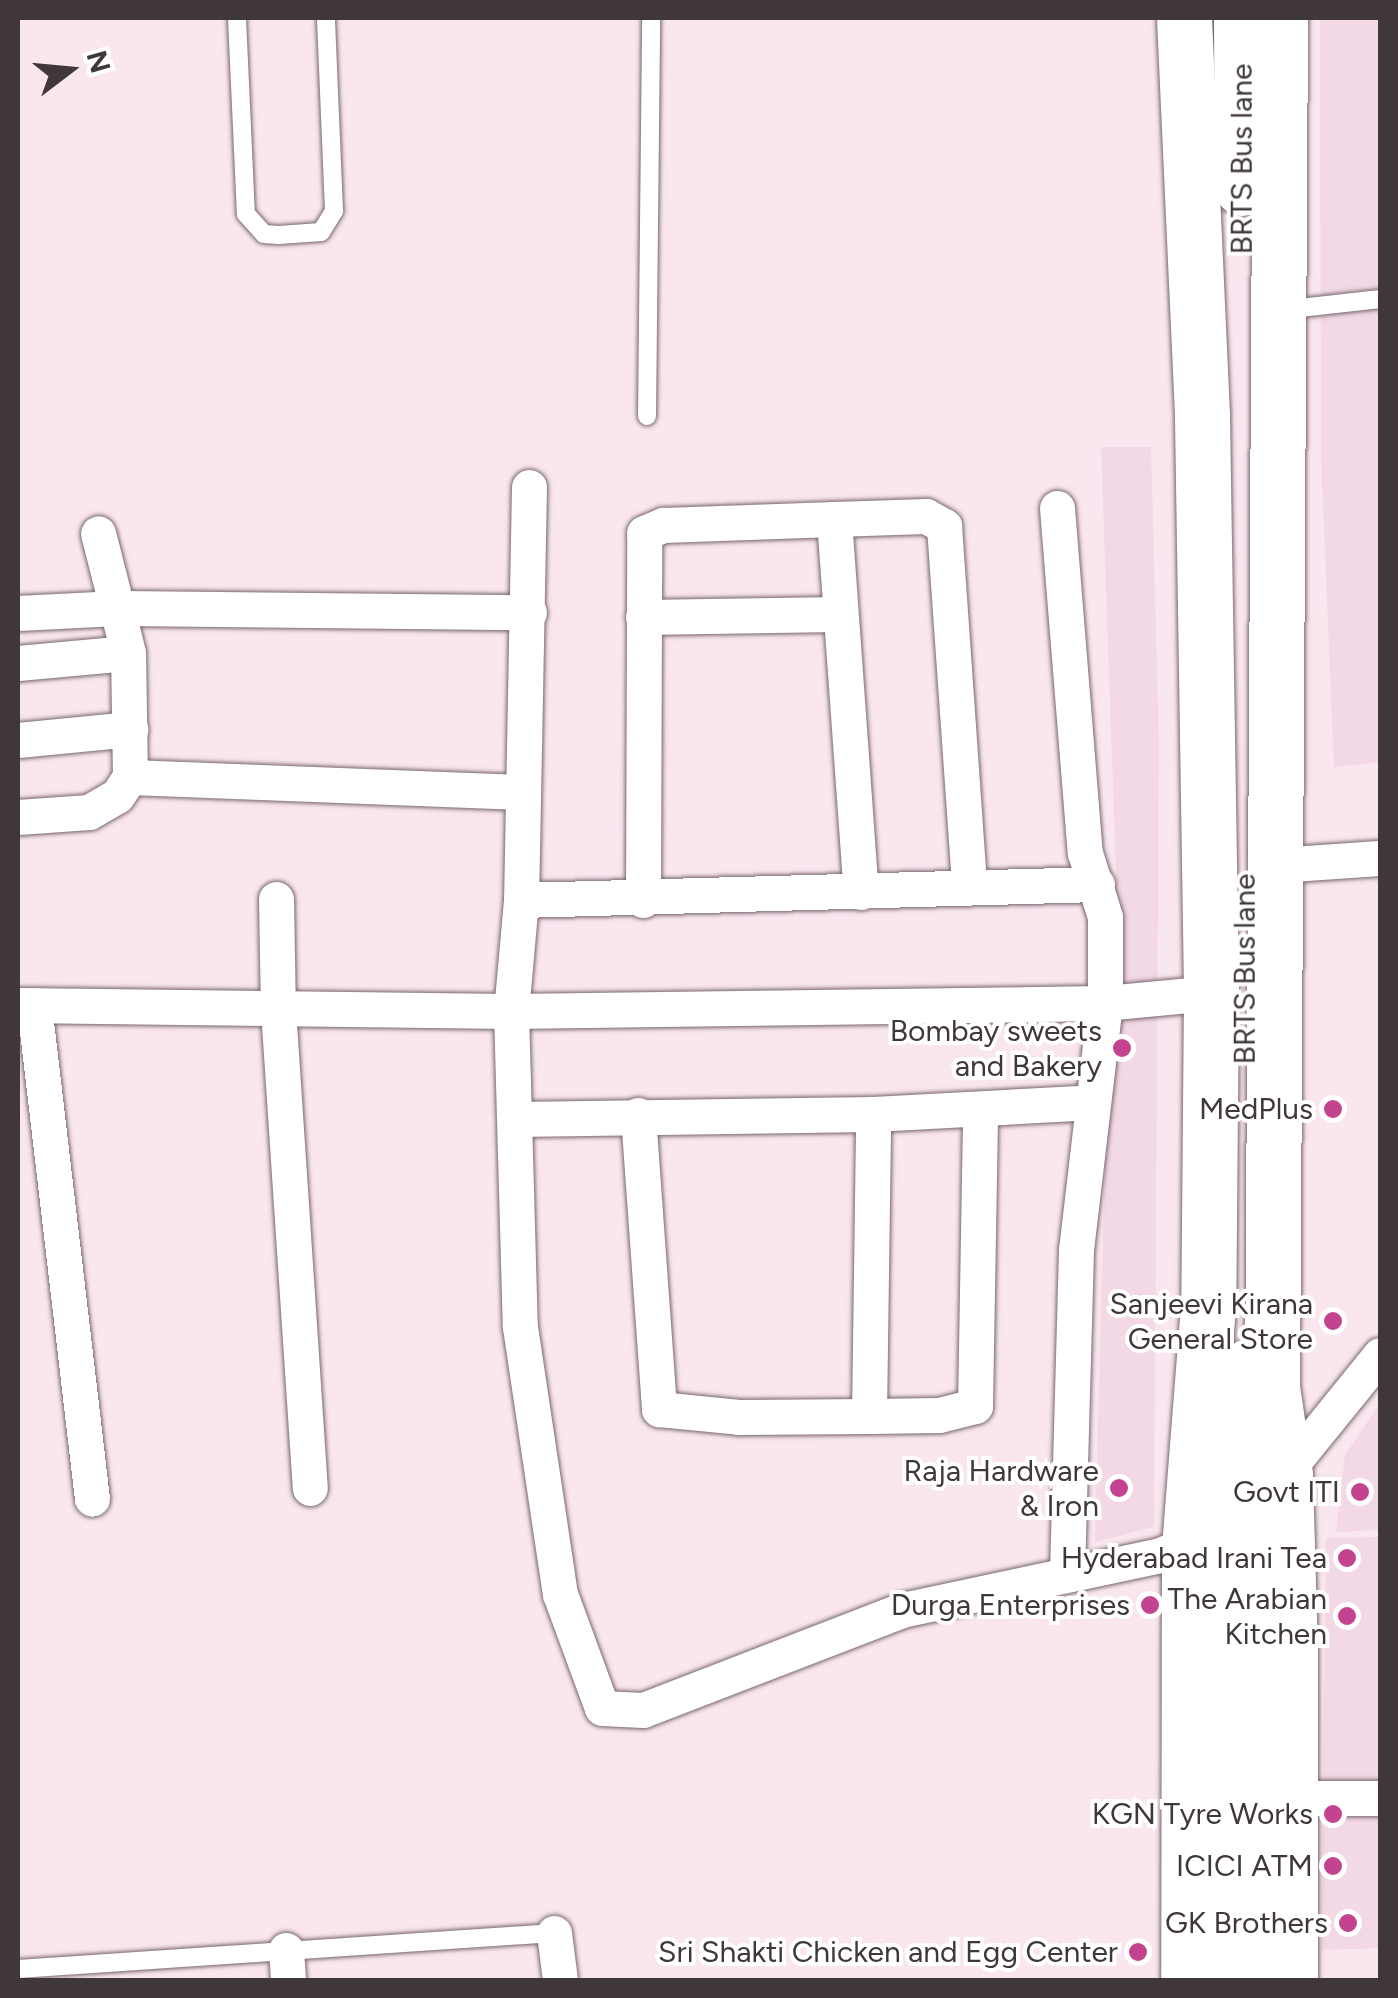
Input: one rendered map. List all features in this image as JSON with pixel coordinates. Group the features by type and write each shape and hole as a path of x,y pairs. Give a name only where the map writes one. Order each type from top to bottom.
{"main road":[{"path":"1184,18 1202,417 1211,993 1208,1306 1189,1546 1188,1980"},
{"name":"BRTS Bus lane","path":"1240,18 1243,1980"},
{"path":"1280,18 1272,1386 1284,1475 1290,1980"}],"street":[{"path":"529,487 521,900 511,1011 520,1327 560,1594 602,1708 643,1710 846,1628 1067,1572 1189,1546 1242,1511 1284,1475 1380,1354"},
{"path":"1057,508 1070,721 1084,852 1106,917 1104,1003 1076,1250 1067,1572"},
{"path":"643,900 642,544 653,528 834,519 926,516 944,526 969,888"},
{"path":"834,519 861,892"},
{"path":"18,817 89,812 117,796 130,777 128,653 98,534"},
{"path":"18,614 117,608 529,612"},
{"path":"643,617 838,614"},
{"path":"18,663 128,653"},
{"path":"18,740 130,729"},
{"path":"130,777 522,792"},
{"path":"1276,864 1380,858"},
{"path":"521,900 643,900 1097,884"},
{"path":"276,898 278,1009 310,1488"},
{"path":"92,1499 26,1005 511,1011 1104,1003 1211,993"},
{"path":"515,1118 873,1114 1093,1102"},
{"path":"638,1115 659,1409 739,1417 869,1416 967,1411 978,1397 980,1110"},
{"path":"869,1416 873,1114"},
{"path":"1289,1798 1380,1798"},
{"path":"554,1933 560,1980"}],"lane":[{"path":"237,18 246,214 264,234 279,234 320,232 334,212 326,18"},
{"path":"647,416 651,18"},
{"path":"1278,311 1380,299"},
{"path":"18,1969 287,1965 554,1933"}],"shaded area":[{"path":"1320,18 1380,18 1380,762 1334,767 1321,458"},
{"path":"1101,447 1151,447 1159,744 1154,1527 1095,1542 1105,1159 1120,985"},
{"name":"Govt ITI","path":"1380,1403 1380,1530 1336,1532 1345,1455"},
{"path":"1380,1537 1380,1948 1321,1950 1326,1538"}],"place":[{"name":"Bombay sweets and Bakery","path":"1122,1048"},
{"name":"MedPlus","path":"1333,1109"},
{"name":"Sanjeevi Kirana General Store","path":"1333,1321"},
{"name":"Raja Hardware & Iron","path":"1119,1488"},
{"name":"Govt ITI","path":"1360,1492"},
{"name":"Hyderabad Irani Tea","path":"1347,1558"},
{"name":"Durga Enterprises","path":"1150,1605"},
{"name":"The Arabian Kitchen","path":"1347,1616"},
{"name":"KGN Tyre Works","path":"1333,1814"},
{"name":"ICICI ATM","path":"1333,1866"},
{"name":"GK Brothers","path":"1348,1923"},
{"name":"Sri Shakti Chicken and Egg Center","path":"1138,1952"}]}
